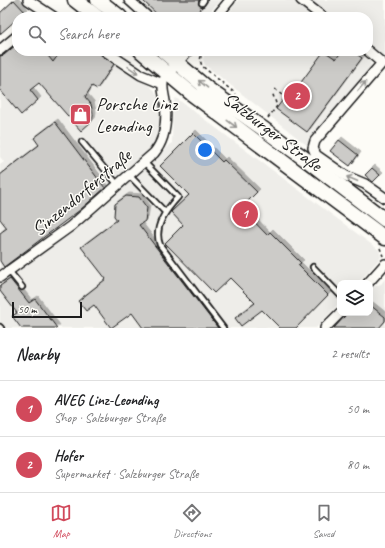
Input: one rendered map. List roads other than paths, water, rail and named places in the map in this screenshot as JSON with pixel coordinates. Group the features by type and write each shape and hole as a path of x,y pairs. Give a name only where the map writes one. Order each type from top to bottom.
{"main road":[{"path":"75,0 91,12"},
{"path":"98,0 114,12"},
{"name":"Salzburger Straße","path":"145,56 166,79 192,94 382,243"},
{"name":"Salzburger Straße","path":"169,56 209,90 308,161 385,220"}],"street":[{"path":"28,0 40,12"},
{"path":"129,0 142,12"},
{"path":"220,12 230,0"},
{"path":"300,0 316,12"},
{"path":"0,50 12,40"},
{"name":"Salzburger Straße","path":"373,55 382,63 315,141 313,148 316,155 346,176 365,184 385,198"},
{"name":"Salzburger Straße","path":"112,56 141,75 166,79"},
{"path":"166,79 183,56"},
{"name":"Sinzendorferstraße","path":"0,277 71,226 144,162 160,146 164,138 166,79"},
{"path":"371,280 385,264"},
{"path":"326,328 337,316"}],"lane":[{"path":"82,142 118,185"},
{"path":"144,162 178,197 165,212 158,230 157,238 160,245 223,328"},
{"path":"129,175 165,212"},
{"path":"314,267 337,292"},
{"path":"9,270 22,286"}],"place":[{"name":"Hofer","path":"297,96"},
{"name":"Porsche Linz Leonding","path":"80,114"},
{"name":"AVEG Linz-Leonding","path":"245,214"}]}
